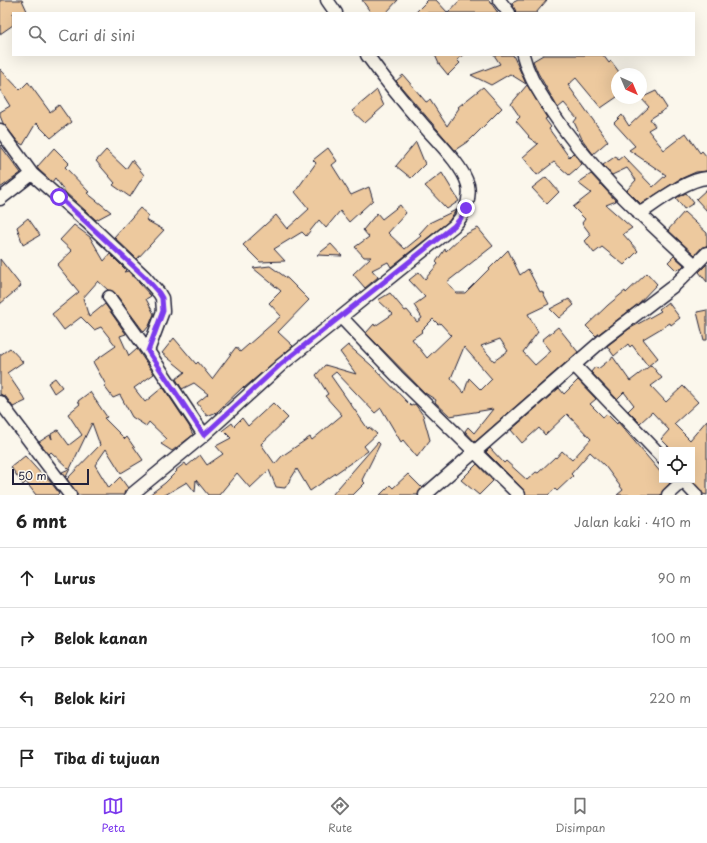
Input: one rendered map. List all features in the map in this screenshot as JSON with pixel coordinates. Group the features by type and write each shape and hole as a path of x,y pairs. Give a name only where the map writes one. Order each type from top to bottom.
{"street":[{"path":"327,0 335,12"},
{"path":"499,0 508,12"},
{"path":"131,495 204,435 281,364 342,317 454,226 461,218 466,208 468,184 458,167 392,88 368,56"},
{"path":"523,56 533,83 567,135 639,214 693,267"},
{"path":"0,130 32,174 88,223 144,276 159,293 162,298 163,311 148,351"},
{"path":"0,199 32,174"},
{"path":"639,214 684,187 698,180 707,178"},
{"path":"425,495 575,366 604,339 676,284 707,253"},
{"path":"110,297 204,435"},
{"path":"342,317 397,376 519,495"},
{"path":"575,366 659,455"},
{"path":"0,402 70,495"},
{"path":"668,495 680,483"},
{"path":"684,483 696,495"}],"building":[{"path":"0,0 22,0 28,12 12,12 12,26 0,34"},
{"path":"362,0 398,0 387,12 370,12"},
{"path":"428,0 436,0 447,12 416,12"},
{"path":"460,0 489,0 497,12 449,12"},
{"path":"518,0 547,0 537,12 516,12 512,3"},
{"path":"435,56 463,56 457,60 460,63 448,75 439,64"},
{"path":"495,56 513,56 526,84 510,74 491,85 471,75 500,64"},
{"path":"541,56 604,56 609,63 611,61 616,68 611,68 611,101 601,108 576,78 568,85 608,141 593,154 582,139 574,122 577,118 564,103 558,108 538,73 533,61"},
{"path":"0,69 20,90 28,82 50,112 59,105 71,122 51,138 36,123 23,145 18,142 3,123 0,116 0,112 10,106 0,90"},
{"path":"403,75 426,102 430,100 447,126 459,108 458,107 483,87 502,108 470,140 455,150 396,81"},
{"path":"527,85 547,118 545,119 551,127 549,129 569,157 573,153 582,164 569,175 554,162 537,175 523,157 538,144 528,137 529,136 516,121 520,117 511,104"},
{"path":"377,90 384,106 365,123 352,111"},
{"path":"656,91 667,108 650,119 655,126 648,130 664,150 686,133 700,153 702,151 707,157 707,171 696,172 678,180 641,204 627,190 636,180 627,168 612,175 603,165 616,156 618,160 623,156 653,187 666,175 629,150 635,146 614,123 622,115 629,126 649,107 646,104 647,95"},
{"path":"416,142 425,164 411,178 396,166"},
{"path":"0,145 21,173 0,188"},
{"path":"54,148 69,163 65,167 89,192 87,193 111,212 96,220 66,193 55,178 52,182 38,169 37,167"},
{"path":"328,148 337,161 332,165 351,195 369,187 373,200 349,222 340,211 326,228 319,220 306,236 302,232 274,249 285,261 260,262 243,245 276,215 287,229 309,209 295,192 316,163 313,160"},
{"path":"106,150 126,169 132,160 144,175 130,197 113,185 115,183 96,161"},
{"path":"442,173 459,201 447,209 425,186"},
{"path":"591,174 616,201 606,205 632,228 623,234 638,251 624,265 602,247 594,253 585,241 591,235 582,223 585,219 573,207 591,193 578,183"},
{"path":"546,177 559,192 547,204 532,188"},
{"path":"707,189 707,211 696,199"},
{"path":"686,193 694,203 684,209 676,198"},
{"path":"400,205 406,213 388,233 405,249 421,236 419,234 429,223 456,210 449,221 391,267 388,262 372,270 378,277 365,288 353,274 371,257 364,257 355,247 369,237 363,230 377,213 382,219"},
{"path":"140,208 149,216 146,220 164,230 137,259 114,237"},
{"path":"684,212 707,233 707,246 702,247 695,255 668,230"},
{"path":"28,218 40,235 23,245 17,227"},
{"path":"74,225 90,237 104,261 110,254 126,270 124,272 128,271 151,296 146,299 154,314 149,326 144,332 115,293 108,290 98,281 83,298 89,317 105,304 126,334 120,336 129,356 137,349 154,374 134,388 145,402 163,387 189,426 193,435 172,451 161,444 167,439 149,422 146,426 132,417 120,395 113,398 104,386 106,385 93,362 116,346 101,327 94,330 81,317 64,330 52,314 79,292 57,265 72,251 60,240"},
{"path":"478,228 493,246 447,282 456,293 465,293 508,250 520,275 528,269 540,292 542,291 549,304 528,314 538,332 523,352 535,365 551,351 542,340 558,327 578,352 475,442 465,431 468,427 474,433 493,409 450,416 435,402 436,400 425,393 366,333 374,324 375,326 393,314 378,300 390,293 405,311 407,310 417,322 422,318 414,305 425,297 409,280 419,272 425,279 438,264 436,262 445,249 446,251 462,236","holes":["433,319 438,324 440,323 451,335 427,358 412,339 422,332 421,331","500,339 508,351 494,361 481,346","464,347 492,379 481,390 469,378 464,393 451,378"]},
{"path":"331,244 342,256 317,255"},
{"path":"674,256 684,265 676,270 668,262"},
{"path":"0,259 21,286 0,304"},
{"path":"707,264 707,282 699,272"},
{"path":"270,266 288,279 309,300 278,332 293,346 244,388 243,387 217,412 207,416 197,403 208,394 194,383 182,389 176,379 185,372 162,353 174,338 196,364 198,362 212,379 236,347 240,352 281,316 269,303 281,291 253,268"},
{"path":"647,273 657,284 637,305 596,336 586,326 608,305 625,291 626,293"},
{"path":"569,299 574,305 559,318 550,309"},
{"path":"668,302 680,318 671,325 670,323 643,339 658,358 648,366 632,345 630,347 628,344 614,356 607,346 629,329 661,311 659,309"},
{"path":"707,310 707,340 704,340 697,312"},
{"path":"348,345 371,365 411,406 415,404 423,415 430,440 417,457 403,440 401,442 381,408 375,413 336,372 331,376 368,429 369,427 377,434 364,446 368,451 310,491 297,469 285,488 276,487 269,470 250,488 237,473 219,495 208,495 196,480 195,492 187,482 165,495 149,495 165,483 177,471 176,470 185,463 187,466 200,455 207,465 223,454 216,446 231,438 223,430 232,423 234,426 242,418 248,426 273,403 288,418 261,444 275,464 282,456 310,437 312,440 342,415 325,396 328,394 316,375 325,365 356,374 340,352"},
{"path":"10,348 23,362 7,373 26,401 13,407 6,397 0,394 0,355"},
{"path":"613,357 630,381 651,365 662,378 651,386 666,402 683,386 698,402 674,424 690,440 707,420 707,495 703,494 694,483 695,447 669,447 661,439 669,430 652,412 640,423 628,411 634,405 624,392 617,399 591,372 595,367 598,369"},
{"path":"55,378 62,387 54,393 48,383"},
{"path":"578,380 596,399 590,404 603,417 607,414 617,424 618,422 659,470 659,483 670,483 663,490 661,495 617,495 623,490 605,466 590,452 571,474 573,476 557,491 555,489 548,495 526,495 524,490 486,452 490,448 504,463 506,461 527,480 536,472 538,473 562,451 572,460 591,439 567,414 545,435 539,428 522,443 511,430 559,388 564,394"},
{"path":"90,392 107,417 104,418 125,439 127,437 143,460 121,473 106,449 95,465 109,488 120,477 128,488 124,495 77,495 67,479 100,445 92,423 66,477 62,472 69,469 51,452 49,454 39,442 50,435 52,439 51,434 58,430 69,445 82,435 68,414 80,404 78,401"},
{"path":"378,442 380,444 362,480 365,483 353,495 332,495"},
{"path":"25,456 43,476 49,480 59,493 57,495 36,495 26,482 23,485 11,467"},
{"path":"477,464 493,481 479,495 461,480"},
{"path":"408,474 422,488 418,495 380,495 390,485 393,488"}],"route":[{"path":"59,197 144,276 159,293 162,298 163,311 158,329 148,351 204,435 281,364 320,335 351,308 454,226 461,218 466,208"}]}
